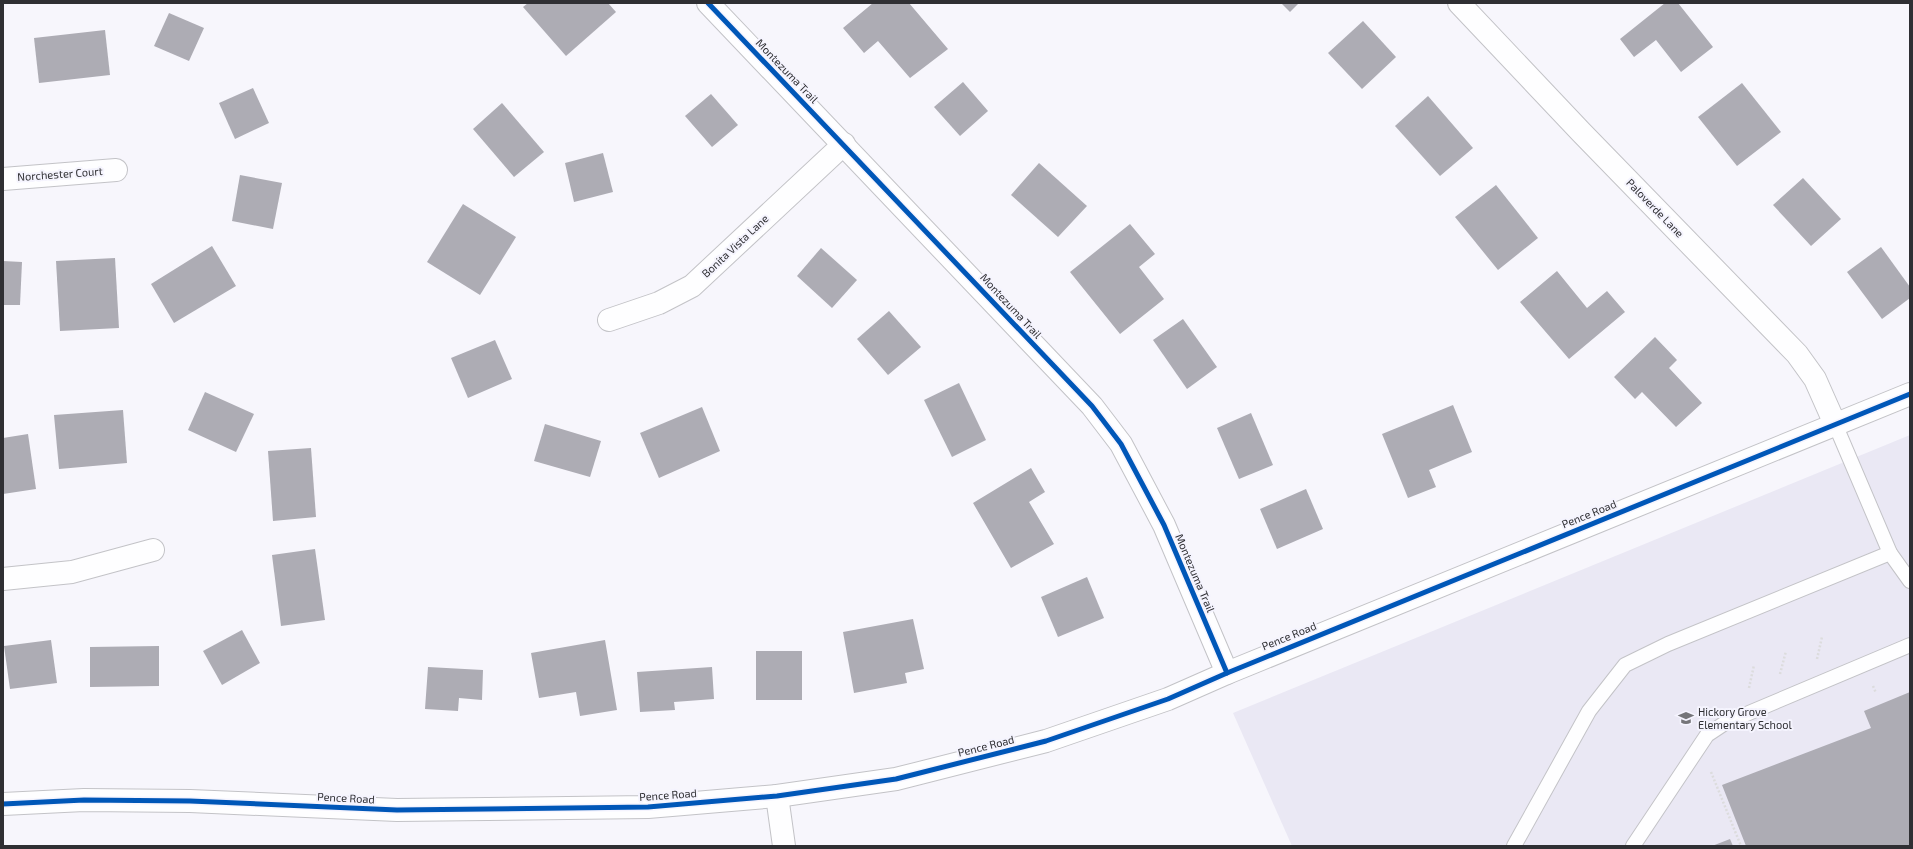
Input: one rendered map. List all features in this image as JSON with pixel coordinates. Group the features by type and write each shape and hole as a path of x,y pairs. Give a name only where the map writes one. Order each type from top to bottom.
{"street":[{"name":"Montezuma Trail","path":"708,3 1092,406 1121,444 1164,525 1227,673"},
{"name":"Paloverde Lane","path":"1459,3 1580,132 1797,354 1815,378 1835,424"},
{"name":"Bonita Vista Lane","path":"608,320 659,303 692,286 844,144"},
{"name":"Norchester Court","path":"3,179 116,170"},
{"name":"Pence Road","path":"3,804 84,800 190,801 397,810 648,808 777,796 896,779 1046,741 1168,699 1227,673 1910,394"},
{"path":"3,579 72,572 153,550"},
{"path":"777,796 784,846"}],"lane":[{"path":"1835,424 1890,553 1910,581"},
{"path":"1514,846 1589,712 1625,665 1668,644 1890,553"},
{"path":"1633,846 1707,736 1725,723 1910,645"}],"path":[{"path":"1710,770 1740,846"}],"shaded area":[{"name":"Hickory Grove Elementary School","path":"1910,435 1910,846 1292,846 1233,713"}],"building":[{"path":"528,3 608,3 616,12 566,56 523,7"},
{"path":"873,3 909,3 948,49 910,78 878,41 864,53 843,28"},
{"path":"1281,3 1299,3 1290,12"},
{"path":"1665,3 1678,3 1713,47 1681,72 1656,40 1634,57 1620,39"},
{"path":"169,13 204,28 189,61 154,46"},
{"path":"1363,21 1396,57 1362,89 1328,53"},
{"path":"105,30 110,75 39,83 34,38"},
{"path":"963,82 988,111 960,136 934,107"},
{"path":"1742,83 1781,132 1737,166 1698,117"},
{"path":"253,88 269,123 235,139 219,103"},
{"path":"711,94 738,125 712,147 685,116"},
{"path":"1428,96 1473,148 1440,176 1395,126"},
{"path":"502,103 544,152 514,177 473,129"},
{"path":"603,153 613,192 574,202 565,163"},
{"path":"1039,163 1087,206 1058,237 1011,195"},
{"path":"240,175 282,183 273,229 232,221"},
{"path":"1803,178 1841,219 1811,246 1773,205"},
{"path":"1496,185 1538,238 1498,270 1455,217"},
{"path":"463,204 516,237 480,295 427,262"},
{"path":"1130,224 1155,254 1139,267 1164,299 1120,334 1070,272"},
{"path":"212,246 236,286 174,323 151,284"},
{"path":"1881,247 1910,287 1910,298 1882,319 1847,272"},
{"path":"821,248 857,280 832,308 797,276"},
{"path":"115,258 119,328 60,331 56,261"},
{"path":"3,261 22,262 20,305 3,305"},
{"path":"1557,271 1587,308 1607,291 1625,312 1569,359 1520,302"},
{"path":"889,311 921,347 888,375 857,339"},
{"path":"1183,319 1217,367 1187,389 1153,340"},
{"path":"1655,337 1677,360 1669,368 1702,403 1676,427 1642,392 1635,399 1614,377"},
{"path":"495,340 512,379 468,398 451,358"},
{"path":"959,383 986,440 952,457 924,400"},
{"path":"205,392 254,414 236,452 188,430"},
{"path":"1453,405 1472,452 1429,470 1436,487 1408,498 1382,434"},
{"path":"702,407 720,451 659,478 640,433"},
{"path":"123,410 127,463 59,469 54,415"},
{"path":"1251,413 1273,465 1239,479 1217,428"},
{"path":"545,424 601,441 590,477 534,461"},
{"path":"28,434 36,489 3,494 3,438"},
{"path":"311,448 316,517 273,521 268,451"},
{"path":"1031,468 1045,492 1029,502 1054,544 1011,568 973,503"},
{"path":"1306,489 1323,529 1277,549 1260,509"},
{"path":"315,549 325,620 281,626 272,555"},
{"path":"1087,577 1104,618 1058,637 1041,597"},
{"path":"913,619 924,669 905,673 907,683 854,693 843,632"},
{"path":"242,630 260,663 222,685 203,651"},
{"path":"51,640 57,683 10,689 4,646"},
{"path":"605,640 617,710 580,716 576,692 539,698 531,653"},
{"path":"159,646 159,686 90,687 90,647"},
{"path":"756,651 802,651 802,700 756,700"},
{"path":"428,667 483,670 482,700 459,698 458,711 425,709"},
{"path":"712,667 714,699 674,702 675,710 640,712 637,672"},
{"name":"Hickory Grove Elementary School","path":"1910,692 1910,846 1746,846 1722,785 1871,728 1864,711"},
{"path":"1730,839 1733,846 1712,846"}],"cycle path":[{"path":"708,3 1092,406 1121,444 1164,525 1227,673"},
{"path":"3,804 84,800 190,801 397,810 648,807 777,796 896,779 1046,741 1168,699 1227,673 1910,394"}],"place":[{"name":"Hickory Grove Elementary School","path":"1686,718"}]}
